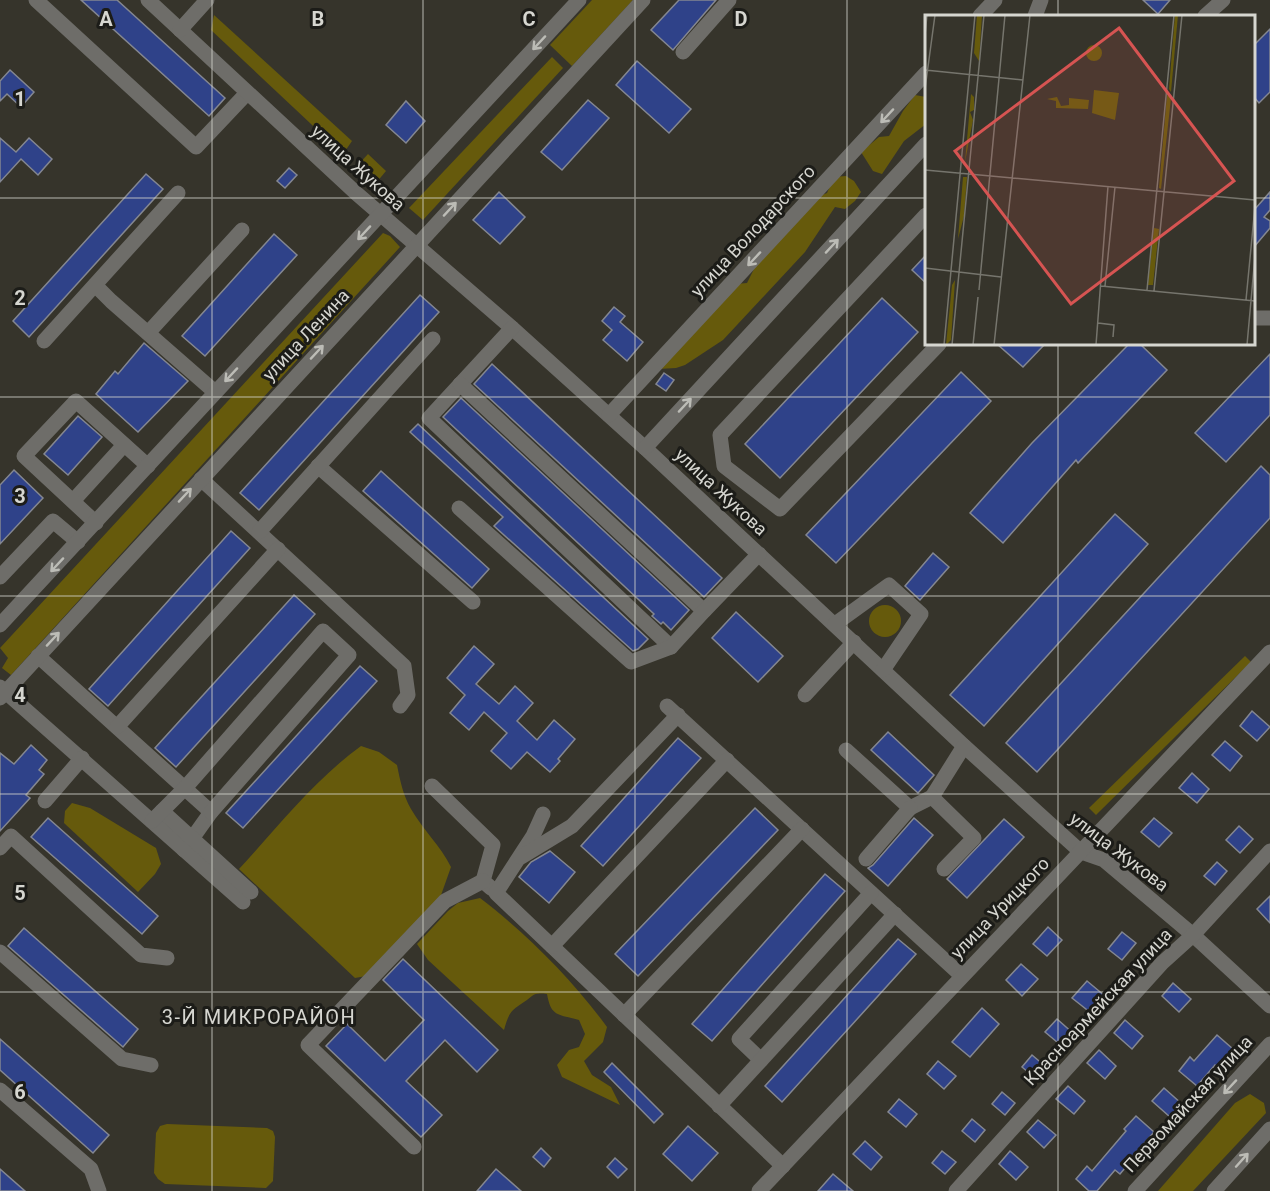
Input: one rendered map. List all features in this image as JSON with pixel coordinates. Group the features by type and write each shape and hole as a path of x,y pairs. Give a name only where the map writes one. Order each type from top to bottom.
{"street":[{"path":"36,0 196,147 246,93"},
{"path":"180,30 207,0"},
{"name":"улица Ленина","path":"1,621 96,523 579,0"},
{"name":"улица Ленина","path":"2,692 38,656 643,0"},
{"path":"683,52 729,0"},
{"path":"981,15 995,0"},
{"path":"1035,15 1041,0"},
{"path":"1206,15 1223,0"},
{"name":"улица Жукова","path":"150,1 246,93 415,246 512,328 609,415 1081,852 1104,860 1194,935 1270,1006"},
{"name":"улица Володарского","path":"609,415 924,81"},
{"path":"645,448 925,146"},
{"path":"44,341 178,193"},
{"path":"925,217 720,435 724,466 780,509 938,345"},
{"path":"148,333 242,230"},
{"path":"95,285 215,392"},
{"path":"512,328 429,418 671,647"},
{"path":"259,532 433,339"},
{"path":"460,384 704,610"},
{"path":"96,523 24,456 76,401 148,466"},
{"path":"73,501 124,445"},
{"path":"318,466 473,602"},
{"path":"201,479 404,666 408,694 400,706"},
{"path":"459,508 631,662 671,647 759,554"},
{"path":"0,577 53,521 78,542"},
{"path":"117,727 278,549"},
{"path":"835,624 889,585 921,614 883,670"},
{"path":"157,816 324,632 349,655 211,812 188,844"},
{"path":"805,694 854,642"},
{"name":"улица Урицкого","path":"759,1191 1270,652"},
{"path":"38,656 211,812"},
{"path":"2,692 157,816 247,897"},
{"path":"516,860 572,826 672,711 962,976"},
{"path":"866,859 910,808 932,797 964,746"},
{"path":"846,750 910,808"},
{"path":"45,801 82,758"},
{"path":"552,946 727,760"},
{"path":"414,1147 308,1045 445,901 483,881 493,845 432,786"},
{"path":"932,797 974,838 944,869"},
{"path":"496,893 533,836 543,814"},
{"path":"624,1015 802,829"},
{"path":"0,848 11,836 141,955 167,958"},
{"name":"Красноармейская улица","path":"956,1191 1162,963 1194,935 1270,851"},
{"path":"483,881 783,1166"},
{"path":"761,1060 739,1039 872,893"},
{"path":"719,1106 895,914"},
{"path":"1,955 122,1059 151,1065"},
{"name":"Первомайская улица","path":"1135,1191 1270,1044"},
{"path":"0,1090 91,1169 99,1191"},
{"path":"1214,1191 1270,1129"}],"shaded area":[{"path":"592,0 633,0 572,66 550,45"},
{"path":"214,15 352,141 343,154 211,30"},
{"path":"552,57 563,68 423,220 409,208"},
{"path":"915,95 925,97 925,125 904,141 882,174 873,171 861,152 879,137 889,136"},
{"path":"368,154 386,171 376,183 357,166"},
{"path":"846,176 854,181 861,192 855,201 845,209 835,207 805,252 723,340 685,365 658,369 736,284 747,283 759,259 817,197 827,193 834,177"},
{"path":"383,233 390,236 400,247 11,675 2,668 8,658 0,648"},
{"path":"885,605 896,610 901,621 896,632 885,637 874,632 869,621 874,610"},
{"path":"1245,656 1251,662 1096,815 1089,808"},
{"path":"361,746 379,752 397,765 404,793 411,809 451,867 440,898 366,976 355,978 239,869 312,789"},
{"path":"72,803 90,808 156,848 161,864 138,892 64,823 65,811"},
{"path":"480,898 548,958 594,1009 607,1027 603,1042 584,1061 592,1075 611,1087 620,1105 562,1077 557,1065 569,1050 579,1047 585,1034 579,1020 553,1011 547,994 534,995 516,1008 509,1016 504,1030 428,960 417,944 458,903"},
{"path":"1250,1094 1264,1103 1266,1113 1193,1191 1158,1191 1235,1103"},
{"path":"167,1124 267,1128 273,1131 275,1137 273,1181 266,1188 165,1184 154,1173 156,1133 160,1126"}],"building":[{"path":"81,0 117,0 225,98 209,116"},
{"path":"679,0 716,0 673,50 651,30"},
{"path":"1143,0 1170,0 1158,14"},
{"path":"1270,29 1270,92 1259,103 1255,98 1255,44"},
{"path":"637,61 691,109 669,133 616,85"},
{"path":"10,70 34,92 21,107 7,94 0,101 0,81"},
{"path":"588,100 609,118 562,170 541,152"},
{"path":"406,101 425,121 406,143 386,125"},
{"path":"0,138 16,152 29,138 52,159 38,175 21,159 0,182"},
{"path":"289,168 297,175 285,188 277,181"},
{"path":"146,174 163,189 29,337 13,321"},
{"path":"499,192 525,217 500,244 473,220"},
{"path":"1270,192 1270,210 1264,217 1270,221 1270,228 1255,246 1255,209"},
{"path":"274,234 297,255 205,356 182,336"},
{"path":"925,256 925,282 912,270"},
{"path":"420,295 439,312 259,510 240,493"},
{"path":"882,298 918,332 780,478 745,444"},
{"path":"614,307 625,316 620,322 643,342 627,361 603,340 612,330 602,321"},
{"path":"144,343 188,381 138,432 96,394 115,371 118,374"},
{"path":"998,345 1044,345 1023,367"},
{"path":"1128,345 1141,345 1167,370 1078,463 1076,460 1003,543 970,513 1032,443"},
{"path":"1270,354 1270,415 1226,462 1195,433"},
{"path":"492,364 722,578 704,597 474,384"},
{"path":"961,372 991,401 836,563 806,535"},
{"path":"664,373 674,380 666,391 656,384"},
{"path":"461,398 689,610 671,630 652,616 654,614 443,417"},
{"path":"78,416 102,437 68,475 44,454"},
{"path":"418,424 648,639 633,651 494,526 503,517 410,432"},
{"path":"1261,466 1270,475 1270,518 1037,772 1006,743"},
{"path":"14,470 43,498 0,544 0,485"},
{"path":"381,471 489,569 472,588 363,491"},
{"path":"1115,514 1148,544 984,726 950,695"},
{"path":"231,531 250,548 108,706 89,689"},
{"path":"933,553 949,567 920,600 905,586"},
{"path":"294,595 315,614 176,767 155,748"},
{"path":"736,612 783,656 758,682 712,638"},
{"path":"474,646 494,664 476,684 499,704 515,686 533,703 517,721 537,740 554,720 575,739 550,772 527,752 511,769 491,751 507,733 484,712 469,730 450,713 465,695 447,678"},
{"path":"360,666 377,681 243,828 226,813"},
{"path":"1252,711 1270,727 1257,741 1240,726"},
{"path":"888,732 934,775 918,793 871,750"},
{"path":"678,738 701,758 603,866 581,846"},
{"path":"1225,741 1242,756 1230,771 1212,755"},
{"path":"31,745 47,760 39,770 44,774 26,795 30,798 0,831 0,753 14,764"},
{"path":"1192,773 1209,789 1197,803 1179,788"},
{"path":"755,808 778,830 638,976 615,954"},
{"path":"48,818 158,916 142,934 31,837"},
{"path":"914,818 933,835 888,886 868,868"},
{"path":"1154,818 1172,833 1159,847 1141,832"},
{"path":"1004,819 1024,837 967,898 947,879"},
{"path":"1239,826 1253,839 1240,853 1226,840"},
{"path":"550,851 575,872 549,903 519,877 531,862"},
{"path":"1217,862 1227,871 1215,885 1204,876"},
{"path":"825,874 845,891 712,1041 692,1024"},
{"path":"1270,896 1270,923 1257,909"},
{"path":"1048,927 1062,940 1047,956 1033,944"},
{"path":"24,928 138,1029 123,1047 8,946"},
{"path":"1122,932 1136,943 1122,960 1108,949"},
{"path":"898,939 916,954 782,1102 765,1086"},
{"path":"403,959 498,1050 477,1072 445,1040 406,1081 442,1115 421,1137 326,1046 347,1024 385,1061 424,1020 383,980"},
{"path":"1021,964 1038,979 1022,996 1006,980"},
{"path":"1087,981 1105,996 1091,1013 1072,998"},
{"path":"1173,983 1191,999 1179,1012 1162,996"},
{"path":"982,1008 999,1024 970,1057 952,1042"},
{"path":"1057,1019 1074,1034 1063,1047 1045,1032"},
{"path":"1125,1020 1143,1036 1132,1049 1114,1033"},
{"path":"1217,1035 1233,1049 1218,1067 1215,1065 1197,1086 1179,1071 1190,1057 1194,1061"},
{"path":"0,1039 109,1135 93,1153 0,1070"},
{"path":"1099,1050 1116,1066 1105,1079 1087,1063"},
{"path":"1032,1055 1045,1066 1035,1078 1022,1067"},
{"path":"938,1061 956,1076 944,1089 927,1074"},
{"path":"612,1063 663,1114 654,1123 604,1072"},
{"path":"1068,1086 1085,1101 1074,1114 1056,1099"},
{"path":"1164,1088 1182,1104 1170,1117 1152,1101"},
{"path":"1002,1092 1015,1103 1005,1115 992,1104"},
{"path":"899,1099 917,1114 906,1127 888,1112"},
{"path":"1136,1116 1154,1132 1120,1174 1115,1170 1097,1191 1089,1191 1076,1179 1087,1166 1092,1171"},
{"path":"972,1119 985,1130 975,1142 962,1131"},
{"path":"1038,1120 1056,1135 1044,1148 1027,1132"},
{"path":"688,1126 718,1153 692,1181 663,1154"},
{"path":"865,1141 882,1157 871,1170 853,1154"},
{"path":"541,1148 551,1158 544,1167 533,1157"},
{"path":"942,1151 956,1162 945,1174 932,1163"},
{"path":"1010,1151 1028,1167 1016,1180 999,1164"},
{"path":"615,1158 627,1169 618,1178 607,1167"},
{"path":"0,1169 25,1191 0,1191"},
{"path":"496,1169 521,1191 477,1191"},
{"path":"833,1174 853,1191 818,1191"}],"district":[{"name":"3-Й МИКРОРАЙОН","path":"259,1017"}]}
